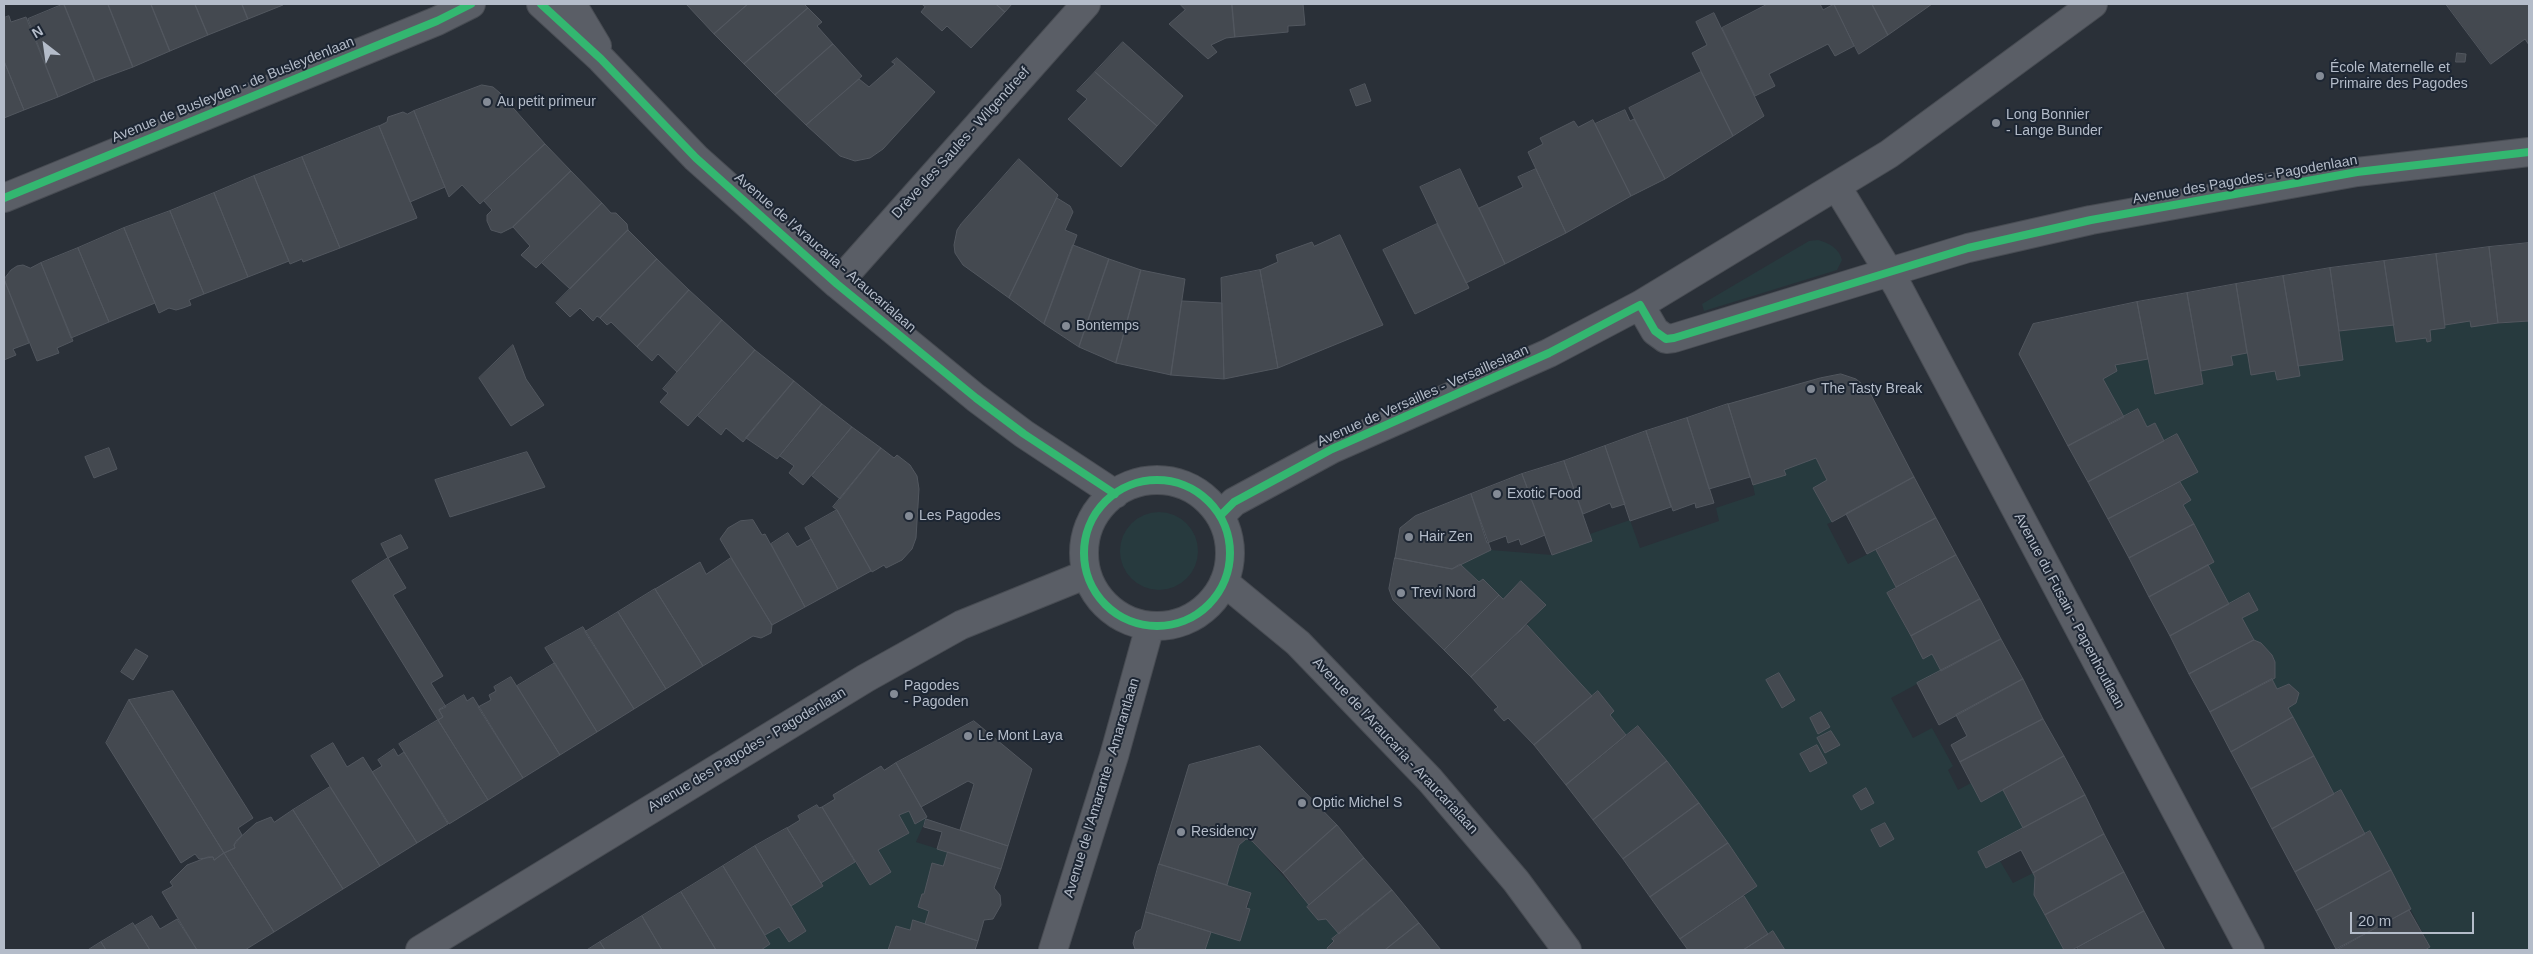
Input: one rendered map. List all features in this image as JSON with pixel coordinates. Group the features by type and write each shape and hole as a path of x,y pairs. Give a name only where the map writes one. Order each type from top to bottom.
{"street":[{"name":"Avenue de Busleyden - de Busleydenlaan","path":"4,198 437,21 471,4"},
{"name":"Avenue de l'Araucaria - Araucarialaan","path":"541,4 601,59 696,158 837,284 976,398 1024,434 1115,494"},
{"name":"Drève des Saules - Wilgendreef","path":"837,284 1086,4"},
{"name":"Avenue de Versailles - Versailleslaan","path":"1220,516 1234,502 1332,449 1377,431 1549,354 1640,305 1889,154 2093,4"},
{"name":"Avenue de l'Araucaria - Araucarialaan","path":"574,9 596,42 601,59"},
{"name":"Avenue des Pagodes - Pagodenlaan","path":"1889,271 1968,248 2091,220 2356,172 2529,152"},
{"name":"Avenue du Fusain - Papenhoutlaan","path":"1837,187 1889,271 2250,950"},
{"path":"1640,305 1655,331 1666,339 1674,338 1889,271"},
{"path":"1164,480 1181,484 1196,492 1210,502 1220,516 1227,532 1230,549 1229,566 1224,582 1215,598 1202,611 1186,620 1168,626 1150,626 1132,622 1117,615 1104,604 1094,590 1087,574 1084,556 1086,538 1092,521 1102,506 1115,494 1147,481 1164,480"},
{"name":"Avenue des Pagodes - Pagodenlaan","path":"420,950 866,678 962,626 1087,574"},
{"name":"Avenue de l'Araucaria - Araucarialaan","path":"1224,582 1298,643 1430,780 1516,881 1567,950"},
{"name":"Avenue de l'Amarante - Amarantlaan","path":"1053,950 1114,756 1150,626"}],"green space":[{"path":"1818,240 1830,244 1839,252 1842,260 1837,270 1704,311 1702,304 1809,241"},
{"path":"2470,321 2471,326 2529,321 2529,950 2425,950 2430,947 2371,833 2365,834 2341,790 2334,794 2288,708 2296,703 2299,693 2289,684 2277,689 2272,679 2275,678 2275,662 2272,655 2261,643 2254,640 2242,618 2258,610 2250,594 2229,604 2208,565 2214,562 2183,505 2191,500 2180,482 2197,472 2177,434 2164,441 2155,423 2147,427 2138,409 2124,417 2103,379 2116,371 2115,365 2148,359 2155,394 2203,384 2201,371 2233,365 2231,356 2247,353 2252,375 2275,371 2277,380 2299,376 2298,366 2343,360 2339,331 2394,325 2396,342 2426,338 2427,342 2431,341 2430,330 2445,328 2445,325"},
{"path":"1816,458 1827,480 1814,488 1832,522 1827,524 1848,564 1876,550 1896,587 1887,593 1923,659 1932,654 1941,671 1891,698 1913,738 1932,728 1953,766 1948,770 1958,790 1971,783 1981,802 2003,790 2023,828 1978,853 1986,868 2000,861 2013,883 2033,873 2035,877 2034,895 2064,950 1785,950 1773,931 1768,934 1744,896 1757,886 1699,803 1639,726 1626,735 1610,715 1614,711 1599,692 1591,696 1527,625 1545,605 1521,581 1503,599 1479,582 1460,564 1491,550 1552,555 1592,541 1590,534 1630,520 1640,548 1719,521 1716,508 1755,495 1753,485 1785,475 1784,470"},
{"path":"1159,512 1174,515 1187,523 1195,536 1198,551 1195,566 1187,579 1174,587 1159,590 1144,587 1131,579 1123,566 1120,551 1123,536 1131,523 1144,515"},
{"path":"909,811 916,824 927,817 916,842 948,852 943,866 932,863 924,894 922,894 918,907 929,911 925,924 913,920 910,930 896,926 888,950 761,950 770,944 765,935 779,927 789,942 806,931 791,906 823,886 821,883 855,862 870,885 891,872 878,850 909,833 899,815"},
{"path":"1246,839 1252,841 1309,905 1307,907 1318,920 1326,919 1339,934 1327,948 1328,950 1205,950 1211,932 1240,941 1251,893 1227,885 1239,845"}],"building":[{"path":"64,4 95,81 58,97 28,19"},
{"path":"64,4 108,4 133,67 95,81"},
{"path":"108,4 151,4 170,51 133,67"},
{"path":"151,4 195,4 208,35 170,51"},
{"path":"195,4 242,4 248,19 208,35"},
{"path":"242,4 283,4 283,5 248,19"},
{"path":"688,4 748,4 714,34"},
{"path":"748,4 804,4 808,8 744,64 714,34"},
{"path":"922,4 996,4 1005,12 971,48 947,26 942,31 921,12 925,7"},
{"path":"996,4 1012,4 1005,12"},
{"path":"1180,4 1232,4 1235,37 1226,38 1211,45 1217,52 1208,59 1169,24 1185,10"},
{"path":"1232,4 1303,4 1305,25 1288,26 1288,32 1235,37"},
{"path":"1768,4 1820,4 1823,10 1834,4 1854,46 1835,56 1828,44 1769,74 1775,86 1755,96 1722,28"},
{"path":"1834,4 1872,4 1888,35 1859,54"},
{"path":"1872,4 1932,4 1888,35"},
{"path":"2446,4 2529,4 2529,45 2525,39 2491,64"},
{"path":"808,8 822,22 817,26 833,44 775,95 744,64"},
{"path":"1714,13 1764,116 1733,136 1692,53 1707,45 1696,22"},
{"path":"9,16 11,22 26,17 58,97 24,110 4,61 4,18"},
{"path":"1123,42 1183,96 1157,126 1095,72"},
{"path":"833,44 862,76 806,125 775,95"},
{"path":"2457,53 2466,54 2465,62 2456,62"},
{"path":"897,58 935,92 883,149 870,158 855,161 840,156 806,125 859,79 869,87 895,64 892,62"},
{"path":"4,61 24,110 4,118"},
{"path":"1095,72 1157,126 1121,167 1068,119 1087,99 1077,91"},
{"path":"1701,72 1733,136 1665,179 1629,108"},
{"path":"1365,84 1371,101 1356,106 1350,90"},
{"path":"482,85 493,87 500,93 545,144 480,204 462,185 449,197 414,111"},
{"path":"1625,110 1630,121 1634,119 1665,179 1631,196 1595,124"},
{"path":"414,111 445,187 410,202 379,126 387,122 388,117"},
{"path":"1593,120 1631,196 1566,233 1528,152 1543,144 1540,138 1574,121 1578,127"},
{"path":"379,126 417,218 340,248 302,157"},
{"path":"545,144 571,171 513,227 501,233 491,230 487,221 487,215 492,210 484,201"},
{"path":"302,157 340,248 303,262 302,259 290,264 254,176"},
{"path":"1019,159 1058,195 1009,298 963,265 955,253 954,245 957,230 961,224"},
{"path":"1460,169 1505,264 1466,283 1420,187"},
{"path":"1536,169 1566,233 1505,264 1479,208 1523,187 1518,177"},
{"path":"571,171 602,203 536,268 521,255 530,246 513,227"},
{"path":"254,176 289,261 248,277 214,193"},
{"path":"214,193 248,277 204,294 170,211"},
{"path":"1057,198 1070,206 1073,212 1065,230 1077,235 1044,324 1009,298"},
{"path":"602,203 611,213 616,213 627,224 628,230 570,289 542,263"},
{"path":"170,211 204,294 189,300 191,305 176,310 169,308 159,313 124,228"},
{"path":"1437,224 1469,288 1415,314 1383,250"},
{"path":"124,228 155,303 109,322 78,248"},
{"path":"628,230 657,259 600,318 597,316 593,321 580,308 570,317 556,303"},
{"path":"1340,235 1383,325 1278,368 1260,270 1278,262 1276,255 1312,242 1314,246"},
{"path":"2529,243 2529,321 2498,323 2489,247"},
{"path":"1073,245 1109,259 1079,347 1044,324"},
{"path":"2489,247 2498,323 2471,327 2470,321 2445,325 2436,254"},
{"path":"78,248 109,322 71,338 41,263"},
{"path":"2436,254 2445,328 2430,330 2431,341 2427,342 2426,338 2396,342 2384,261"},
{"path":"657,259 689,290 637,347 611,322 607,325 600,318"},
{"path":"1109,259 1141,270 1116,363 1079,347"},
{"path":"2384,261 2394,325 2339,331 2330,268"},
{"path":"41,263 73,341 57,348 59,353 37,361 4,279 17,266 23,265 30,268"},
{"path":"2330,268 2343,360 2298,366 2283,276"},
{"path":"1141,270 1185,279 1171,375 1116,363"},
{"path":"1260,270 1278,368 1224,379 1221,278"},
{"path":"2283,276 2300,376 2277,380 2275,371 2251,375 2236,284"},
{"path":"4,279 29,343 13,349 16,355 4,360"},
{"path":"2236,284 2247,353 2231,356 2233,365 2201,371 2187,293"},
{"path":"689,290 722,320 677,372 658,354 652,361 637,347"},
{"path":"2187,293 2203,384 2155,394 2137,302"},
{"path":"1182,301 1222,303 1224,379 1171,375"},
{"path":"2137,302 2148,359 2115,365 2117,371 2103,379 2124,417 2068,446 2019,354 2033,324"},
{"path":"722,320 755,350 688,426 660,402 668,393 663,389"},
{"path":"513,345 526,379 544,405 511,426 479,378"},
{"path":"755,350 794,381 743,442 726,428 721,435 698,416"},
{"path":"1841,374 1856,379 1868,389 1914,477 1832,522 1813,488 1827,480 1816,458 1784,470 1786,475 1753,485 1728,404 1820,378"},
{"path":"794,381 822,404 777,459 746,438"},
{"path":"822,404 852,427 803,485 789,473 794,466 780,456"},
{"path":"1728,404 1750,477 1709,489 1687,418"},
{"path":"2138,409 2147,427 2155,423 2164,441 2088,482 2068,446"},
{"path":"1687,418 1714,503 1696,508 1695,503 1673,511 1646,431"},
{"path":"852,427 881,448 840,499 812,476"},
{"path":"1646,431 1671,507 1630,521 1605,446"},
{"path":"2177,434 2198,472 2108,519 2088,482"},
{"path":"1605,446 1625,504 1612,508 1610,503 1583,514 1564,461"},
{"path":"109,448 117,469 94,478 85,457"},
{"path":"881,448 894,458 897,455 910,465 917,476 919,489 916,538 912,549 902,560 886,568 884,565 872,572 837,510 833,507"},
{"path":"527,452 545,487 450,517 435,480"},
{"path":"1564,461 1592,541 1552,555 1522,474"},
{"path":"1522,474 1545,535 1521,545 1519,539 1508,543 1506,536 1487,543 1471,494"},
{"path":"1914,477 1936,518 1867,554 1846,514"},
{"path":"2180,482 2191,500 2183,505 2194,524 2129,558 2108,519"},
{"path":"1471,494 1491,550 1452,569 1395,558 1400,528 1415,516"},
{"path":"837,510 871,571 838,589 805,528"},
{"path":"1936,518 1956,555 1896,587 1876,550"},
{"path":"753,520 762,535 765,534 805,607 772,625 720,539 728,528 740,521"},
{"path":"2194,524 2214,562 2149,597 2129,558"},
{"path":"788,533 797,547 811,539 838,589 805,607 771,544"},
{"path":"401,535 408,548 388,558 381,544"},
{"path":"1956,555 1980,599 1911,636 1887,593"},
{"path":"388,558 406,588 393,595 443,676 431,683 446,707 439,710 443,717 438,720 352,581"},
{"path":"731,558 772,625 771,633 761,638 753,636 703,666 655,589 700,562 706,574"},
{"path":"1395,558 1452,569 1460,564 1479,582 1483,579 1499,595 1444,650 1393,600 1389,589"},
{"path":"2208,565 2229,604 2170,636 2149,597"},
{"path":"1521,581 1546,605 1471,677 1444,650 1499,595 1503,599"},
{"path":"655,589 703,666 666,689 618,612"},
{"path":"2249,593 2258,610 2242,618 2254,640 2189,674 2170,636"},
{"path":"1980,599 2001,639 1941,671 1932,654 1923,659 1911,636"},
{"path":"618,612 666,689 634,709 585,632"},
{"path":"1527,625 1592,696 1534,745 1508,718 1504,721 1494,710 1498,707 1471,677"},
{"path":"583,627 634,709 597,732 545,648"},
{"path":"2001,639 2023,679 1939,725 1917,683"},
{"path":"2254,640 2261,643 2272,655 2275,662 2275,678 2210,712 2189,674"},
{"path":"136,649 148,656 133,680 121,672"},
{"path":"555,663 597,732 560,755 517,686"},
{"path":"1779,673 1795,700 1782,708 1766,680"},
{"path":"511,677 560,755 523,778 478,707 491,700 489,695 496,691 494,687"},
{"path":"2023,679 2043,719 1960,762 1951,745 1967,736 1956,715"},
{"path":"2272,679 2277,689 2289,684 2299,693 2296,703 2288,708 2293,717 2231,752 2210,712"},
{"path":"173,691 253,818 238,828 242,835 234,845 235,848 224,853 129,700"},
{"path":"1598,691 1614,711 1610,715 1626,735 1566,785 1534,745"},
{"path":"464,695 467,701 473,697 523,778 488,800 438,720 443,717 439,710"},
{"path":"129,700 224,853 214,860 213,857 199,859 195,854 181,863 106,743"},
{"path":"1821,712 1830,727 1818,734 1810,718"},
{"path":"2293,717 2314,756 2251,789 2231,752"},
{"path":"2043,719 2064,756 1981,802 1960,762"},
{"path":"438,720 488,800 449,824 399,744"},
{"path":"974,721 1032,769 1008,846 960,830 974,784 968,781 921,807 896,763"},
{"path":"1638,726 1667,761 1593,820 1566,785"},
{"path":"1831,731 1840,745 1825,753 1817,738"},
{"path":"333,743 347,767 363,757 417,843 380,866 311,756"},
{"path":"1817,745 1827,763 1810,772 1800,754"},
{"path":"1260,746 1337,825 1283,873 1252,841 1246,839 1239,845 1227,885 1159,864 1189,765"},
{"path":"394,749 398,756 404,752 448,824 417,843 372,772 382,766 378,760"},
{"path":"2064,756 2085,795 2023,828 2003,790"},
{"path":"2314,756 2334,794 2272,829 2251,789"},
{"path":"1667,761 1699,803 1623,859 1593,820"},
{"path":"896,763 927,817 915,824 909,811 899,815 909,833 878,850 891,872 870,885 822,807 835,799 833,795 881,766 884,770"},
{"path":"330,787 380,866 343,889 293,810"},
{"path":"1866,788 1874,803 1861,810 1853,796"},
{"path":"2341,790 2365,834 2295,872 2272,829"},
{"path":"2085,795 2104,834 2033,873 2021,850 1986,868 1978,852"},
{"path":"1699,803 1728,843 1650,897 1623,859"},
{"path":"817,805 819,808 822,807 855,862 821,883 787,828 800,820 798,816"},
{"path":"293,810 343,889 274,932 224,853 235,848 236,841 256,823 271,817 274,822"},
{"path":"926,819 1008,846 1001,869 937,849 942,832 924,827"},
{"path":"1885,823 1894,839 1880,847 1871,830"},
{"path":"1337,825 1364,858 1309,905 1283,873"},
{"path":"787,828 823,886 791,906 755,846"},
{"path":"2370,831 2391,870 2316,911 2295,872"},
{"path":"2104,834 2124,872 2045,915 2034,895 2035,877 2033,873"},
{"path":"1728,843 1757,886 1680,939 1650,897"},
{"path":"755,846 806,931 789,942 779,927 765,935 723,866"},
{"path":"948,852 1001,869 994,888 1000,895 1001,905 993,919 984,920 978,941 925,924 929,911 918,907 922,894 924,894 932,863 943,866"},
{"path":"224,853 274,932 245,950 197,950 162,892 173,886 170,882 187,865 208,857 213,857 214,860"},
{"path":"1364,858 1392,890 1339,934 1326,919 1318,920 1307,907"},
{"path":"1159,864 1251,893 1246,908 1250,909 1240,941 1146,912"},
{"path":"723,866 770,944 761,950 716,950 681,892"},
{"path":"2391,870 2411,909 2336,949 2316,911"},
{"path":"2124,872 2144,911 2072,950 2064,950 2045,915"},
{"path":"1392,890 1419,923 1385,950 1328,950 1327,948 1334,941 1332,939"},
{"path":"681,892 716,950 662,950 642,916"},
{"path":"1744,896 1768,934 1743,950 1688,950 1680,939"},
{"path":"2409,910 2430,947 2425,950 2337,950"},
{"path":"2144,911 2165,950 2078,950 2077,948"},
{"path":"1146,912 1211,932 1205,950 1135,949 1133,943 1136,932 1141,929"},
{"path":"152,916 160,929 177,919 197,950 150,950 135,926"},
{"path":"642,916 662,950 605,950 600,942"},
{"path":"913,920 978,941 975,950 888,950 896,926 910,930"},
{"path":"133,923 150,950 106,950 101,942"},
{"path":"1419,923 1441,950 1385,950"},
{"path":"1773,931 1785,950 1743,950 1768,934"},
{"path":"101,942 106,950 88,950"},
{"path":"600,942 605,950 587,950"}],"cycle path":[{"path":"4,198 437,21 471,4"},
{"path":"541,4 601,59 696,158 837,284 976,398 1024,434 1115,494"},
{"path":"1220,516 1234,502 1332,449 1549,353 1640,305 1655,331 1666,339 1674,338 1968,248 2091,220 2357,172 2529,152"},
{"path":"1157,480 1185,486 1197,492 1208,502 1218,513 1224,525 1230,553 1224,581 1218,593 1208,604 1197,614 1185,620 1157,626 1129,620 1117,614 1106,604 1096,593 1090,581 1084,553 1090,525 1096,513 1106,502 1117,492 1129,486 1157,480"}],"place":[{"name":"École Maternelle et Primaire des Pagodes","path":"2320,76"},
{"name":"Au petit primeur","path":"487,102"},
{"name":"Long Bonnier - Lange Bunder","path":"1996,123"},
{"name":"Bontemps","path":"1066,326"},
{"name":"The Tasty Break","path":"1811,389"},
{"name":"Exotic Food","path":"1497,494"},
{"name":"Les Pagodes","path":"909,516"},
{"name":"Hair Zen","path":"1409,537"},
{"name":"Trevi Nord","path":"1401,593"},
{"name":"Pagodes - Pagoden","path":"894,694"},
{"name":"Le Mont Laya","path":"968,736"},
{"name":"Optic Michel S","path":"1302,803"},
{"name":"Residency","path":"1181,832"}]}
